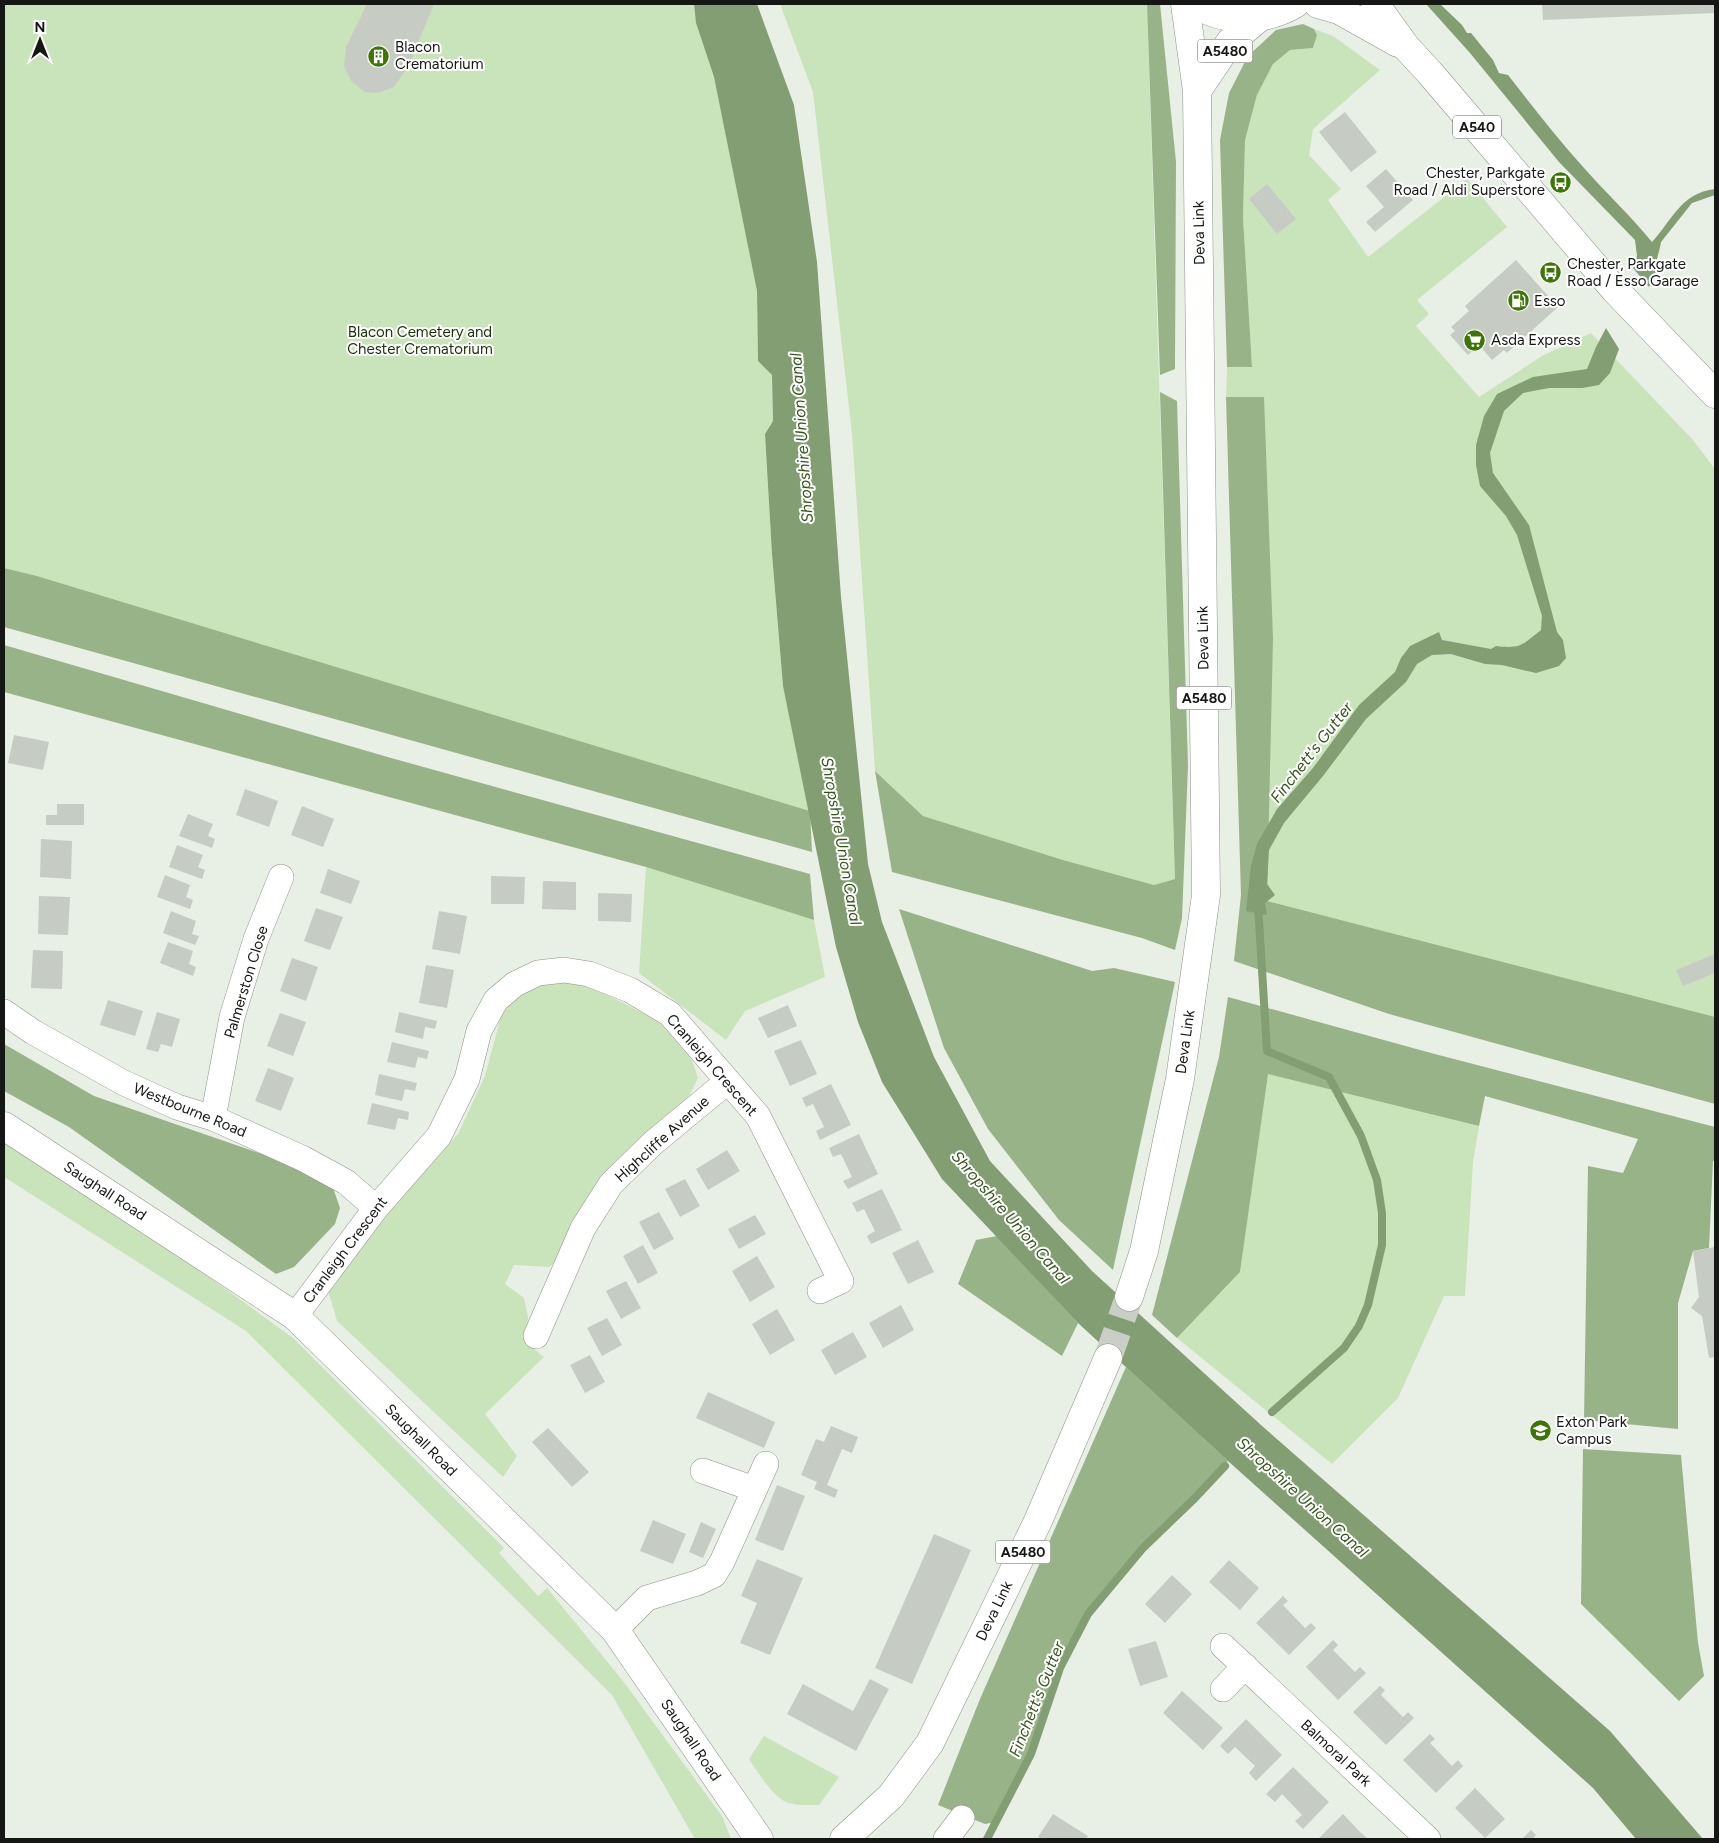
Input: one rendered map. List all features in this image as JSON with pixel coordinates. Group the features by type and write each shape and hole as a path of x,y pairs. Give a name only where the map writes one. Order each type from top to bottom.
{"main road":[{"name":"Deva Link","path":"1129,1297 1144,1251 1180,1079 1206,895 1197,91 1185,4"},
{"path":"1195,4 1207,11 1233,18 1260,17 1282,11 1295,4"},
{"name":"A540","path":"1318,4 1339,10 1406,47"},
{"name":"A540","path":"1374,4 1406,47 1615,290 1715,394"},
{"name":"A5480","path":"1197,91 1230,42 1260,17"},
{"name":"Saughall Road","path":"4,1126 295,1316 615,1630 759,1839"},
{"name":"Deva Link","path":"844,1839 891,1796 930,1743 1038,1520 1108,1358"}],"street":[{"name":"Palmerston Close","path":"213,1118 232,1017 256,940 281,877"},
{"name":"Cranleigh Crescent","path":"295,1316 376,1208 439,1136 467,1079 479,1031 496,1000 515,984 538,973 564,970 590,974 630,990 670,1014 758,1116 841,1281 820,1292"},
{"name":"Westbourne Road","path":"4,1012 33,1032 124,1083 177,1107 213,1118 302,1158 346,1182 376,1208"},
{"name":"Highcliffe Avenue","path":"536,1336 583,1228 611,1184 653,1143 728,1081"},
{"path":"615,1630 646,1598 697,1584 714,1575 722,1562 766,1464"},
{"path":"703,1471 754,1489"},
{"name":"Balmoral Park","path":"1223,1646 1428,1839"},
{"path":"1223,1689 1245,1666"},
{"path":"946,1839 962,1818"}],"green space":[{"name":"Blacon Cemetery and Chester Crematorium","path":"4,4 694,4 696,23 714,77 757,291 758,361 772,375 773,421 765,434 772,554 783,686 810,811 37,576 4,568"},
{"path":"780,4 1147,4 1175,879 1154,885 1063,860 923,816 875,771 852,434 813,92"},
{"path":"1314,29 1333,36 1380,70 1313,129 1309,155 1341,189 1328,200 1368,257 1467,179 1507,227 1417,300 1429,314 1416,326 1479,397 1542,356 1591,333 1693,440 1715,469 1715,1026 1267,901 1263,397 1226,397 1227,367 1252,367 1243,217 1245,140 1257,95 1273,64 1290,50 1313,48 1317,35"},
{"path":"646,867 814,920 825,977 745,1011 726,1040 639,973"},
{"path":"568,979 600,991 656,1020 680,1037 691,1057 698,1078 687,1100 618,1159 581,1210 565,1252 550,1267 514,1265 505,1284 524,1298 528,1317 527,1343 544,1357 485,1414 517,1456 503,1477 337,1321 326,1284 412,1183 458,1134 485,1076 501,1016 517,991"},
{"path":"1267,1073 1479,1126 1473,1162 1465,1296 1444,1296 1398,1398 1332,1464 1177,1338 1240,1272"},
{"path":"4,1143 194,1266 293,1338 504,1548 499,1553 538,1596 547,1588 623,1681 722,1816 731,1839 695,1839 612,1695 246,1331 4,1177"},
{"path":"764,1736 839,1777 819,1805 788,1803 779,1798 769,1788 749,1759"}],"shaded area":[{"path":"1147,4 1160,4 1176,162 1175,369 1160,375"},
{"path":"1303,24 1314,29 1317,35 1313,48 1290,50 1273,64 1257,95 1245,140 1243,217 1252,367 1227,367 1220,140 1229,93 1248,56 1276,30"},
{"path":"1160,392 1177,401 1188,766 1182,918 1175,950 1142,938 892,872 875,771 923,816 1063,860 1154,885 1175,879"},
{"path":"1226,397 1264,397 1273,638 1267,901 1715,1017 1715,1104 1389,1014 1234,961 1241,895"},
{"path":"4,568 37,576 810,811 812,852 4,627"},
{"path":"4,645 391,758 810,874 814,920 646,867 4,692"},
{"path":"899,909 1092,971 1114,968 1175,982 1113,1270 1059,1220 988,1129 944,1048"},
{"path":"1228,997 1431,1053 1715,1127 1715,1161 1713,1161 1709,1248 1693,1251 1678,1303 1678,1429 1584,1420 1588,1166 1623,1173 1638,1139 1485,1096 1479,1126 1268,1074 1240,1272 1177,1338 1152,1315 1219,1057"},
{"path":"4,1044 94,1096 291,1164 332,1185 340,1208 335,1224 294,1267 276,1274 69,1127 4,1091"},
{"path":"997,1236 1078,1323 1062,1356 958,1284 976,1240"},
{"path":"1126,1367 1228,1461 1195,1498 1143,1548 1088,1614 1060,1668 1031,1754 996,1822 985,1824 938,1805 980,1699"},
{"path":"1583,1449 1681,1455 1698,1643 1704,1676 1679,1701 1581,1604"}],"water":[{"name":"Shropshire Union Canal","path":"694,4 757,4 794,105 817,262 841,597 868,864 882,922 934,1057 990,1161 1092,1271 1261,1425 1610,1731 1703,1839 1636,1839 1593,1788 1228,1461 1078,1323 942,1179 882,1082 858,1022 836,947 783,686 772,554 765,434 773,421 772,375 758,361 757,291 714,77 696,23"},
{"path":"1426,4 1440,4 1462,25 1467,33 1471,33 1493,60 1499,73 1508,75 1574,157 1652,242 1686,201 1703,191 1715,189 1715,195 1692,203 1661,242 1657,260 1658,271 1649,287 1633,268 1637,256 1635,240 1559,162 1470,53"},
{"path":"1606,328 1619,349 1610,373 1599,385 1582,388 1549,388 1523,393 1504,411 1490,453 1493,473 1529,525 1557,632 1563,640 1566,658 1559,666 1536,673 1502,665 1485,664 1451,654 1432,655 1417,664 1406,682 1366,719 1323,776 1284,823 1269,850 1267,884 1275,895 1265,903 1267,915 1246,911 1251,866 1257,844 1277,809 1313,768 1359,705 1395,672 1401,658 1410,646 1439,632 1442,640 1491,649 1496,646 1511,647 1521,645 1541,630 1542,616 1517,535 1506,516 1480,486 1476,465 1476,445 1484,416 1497,394 1533,377 1587,369"}],"building":[{"name":"Blacon Crematorium","path":"367,4 434,4 409,65 394,87 378,93 365,92 351,81 344,66 346,47"},
{"path":"1542,4 1715,4 1715,13 1543,20"},
{"path":"1345,112 1377,152 1351,172 1319,132"},
{"path":"1386,169 1413,200 1375,232 1366,222 1384,207 1366,186"},
{"path":"1267,184 1296,219 1277,234 1249,199"},
{"path":"1516,260 1558,307 1507,353 1504,350 1492,360 1479,345 1468,355 1450,335 1455,331 1451,327 1469,311 1465,306"},
{"path":"14,735 49,742 43,770 8,763"},
{"path":"245,789 278,801 269,827 236,815"},
{"path":"57,804 84,804 84,825 46,825 46,815 57,815"},
{"path":"302,806 334,819 323,847 291,835"},
{"path":"188,814 213,824 208,836 215,839 212,848 179,836"},
{"path":"41,839 72,841 71,879 40,877"},
{"path":"177,845 203,855 198,867 205,870 202,879 169,867"},
{"path":"328,869 360,881 351,904 320,893"},
{"path":"165,875 190,885 186,897 193,900 190,909 157,897"},
{"path":"491,876 525,877 524,904 491,904"},
{"path":"543,881 576,882 576,910 542,909"},
{"path":"598,893 632,894 631,922 598,921"},
{"path":"39,896 70,897 68,935 38,934"},
{"path":"316,908 343,917 330,950 304,941"},
{"path":"171,911 196,921 192,934 199,936 195,945 163,933"},
{"path":"439,911 467,916 460,954 432,949"},
{"path":"168,942 193,951 189,964 196,967 193,976 160,963"},
{"path":"33,950 63,951 62,989 31,988"},
{"path":"1715,954 1715,973 1683,986 1676,970"},
{"path":"292,958 318,967 306,1001 280,991"},
{"path":"426,965 454,970 447,1008 419,1003"},
{"path":"108,1000 143,1011 135,1036 100,1025"},
{"path":"788,1005 797,1026 768,1038 758,1018"},
{"path":"157,1012 180,1019 172,1047 161,1044 158,1052 146,1049"},
{"path":"399,1012 437,1021 435,1029 425,1027 423,1039 395,1032"},
{"path":"280,1013 306,1022 293,1056 267,1046"},
{"path":"801,1040 817,1074 790,1086 774,1051"},
{"path":"392,1042 429,1051 427,1059 418,1057 415,1068 387,1062"},
{"path":"268,1068 294,1078 281,1111 255,1101"},
{"path":"379,1074 417,1083 415,1091 405,1089 402,1101 375,1095"},
{"path":"831,1084 851,1125 820,1140 816,1131 824,1127 813,1104 806,1107 802,1098"},
{"path":"372,1103 409,1112 408,1120 398,1118 395,1130 367,1124"},
{"path":"859,1134 878,1174 848,1189 843,1181 852,1177 841,1154 833,1157 829,1148"},
{"path":"727,1150 740,1171 708,1190 696,1169"},
{"path":"685,1179 700,1206 680,1217 665,1189"},
{"path":"882,1189 902,1230 871,1244 867,1236 875,1231 864,1209 857,1212 852,1203"},
{"path":"659,1212 674,1239 654,1250 639,1222"},
{"path":"755,1215 766,1234 739,1249 728,1229"},
{"path":"918,1240 934,1272 908,1284 892,1253"},
{"path":"643,1245 658,1273 638,1284 623,1256"},
{"path":"1715,1247 1715,1357 1709,1358 1702,1316 1691,1308 1699,1297 1693,1251"},
{"path":"757,1256 775,1287 750,1302 732,1271"},
{"path":"626,1281 641,1308 621,1319 606,1291"},
{"path":"901,1305 914,1330 883,1348 869,1323"},
{"path":"777,1309 795,1340 770,1355 752,1324"},
{"path":"607,1318 622,1345 602,1356 587,1328"},
{"path":"853,1332 867,1357 835,1375 821,1350"},
{"path":"590,1355 605,1382 585,1393 570,1365"},
{"path":"708,1392 775,1422 764,1448 696,1418"},
{"path":"831,1426 858,1437 852,1453 842,1449 827,1485 838,1490 835,1498 814,1489 817,1482 801,1475 816,1439 824,1442"},
{"path":"548,1428 589,1472 572,1487 532,1442"},
{"path":"777,1485 805,1496 783,1551 755,1540"},
{"path":"653,1520 686,1534 673,1564 640,1551"},
{"path":"701,1522 716,1529 703,1558 689,1552"},
{"path":"934,1534 971,1550 912,1684 875,1668"},
{"path":"757,1559 803,1578 770,1655 740,1643 757,1603 741,1596"},
{"path":"1229,1560 1259,1588 1240,1610 1209,1582"},
{"path":"1172,1575 1192,1594 1165,1623 1145,1604"},
{"path":"1283,1596 1288,1601 1283,1605 1305,1628 1311,1623 1316,1628 1289,1655 1256,1623"},
{"path":"1333,1640 1338,1645 1333,1650 1355,1672 1360,1667 1366,1673 1338,1700 1306,1667"},
{"path":"1156,1641 1168,1677 1140,1686 1128,1649"},
{"path":"870,1679 889,1689 856,1751 787,1714 803,1684 853,1711"},
{"path":"1380,1686 1385,1690 1381,1695 1403,1717 1408,1712 1414,1718 1386,1745 1353,1712"},
{"path":"1182,1691 1223,1728 1203,1750 1163,1713"},
{"path":"1246,1719 1282,1755 1256,1781 1249,1773 1255,1766 1235,1747 1228,1754 1220,1746"},
{"path":"1430,1734 1435,1739 1430,1743 1452,1766 1458,1760 1463,1766 1436,1793 1403,1760"},
{"path":"1293,1767 1329,1802 1303,1829 1295,1821 1302,1815 1282,1794 1275,1802 1266,1794"},
{"path":"1475,1788 1505,1819 1485,1838 1455,1808"},
{"path":"1053,1814 1088,1836 1086,1839 1042,1839 1038,1837"},
{"path":"1343,1814 1368,1839 1318,1839"},
{"path":"1531,1830 1536,1835 1532,1839 1522,1839"}],"waterway":[{"name":"Finchett's Gutter","path":"1258,904 1267,1051 1329,1077 1361,1136 1377,1180 1382,1213 1382,1245 1368,1305 1359,1326 1344,1348 1272,1412"},
{"name":"Finchett's Gutter","path":"987,1839 1031,1754 1060,1668 1088,1614 1143,1548 1225,1466"}],"tunnel":[{"path":"1108,1358 1129,1297"}],"place":[{"name":"Blacon Crematorium","path":"379,56"},
{"name":"Chester, Parkgate Road / Aldi Superstore","path":"1561,182"},
{"name":"Chester, Parkgate Road / Esso Garage","path":"1551,273"},
{"name":"Esso","path":"1518,301"},
{"name":"Asda Express","path":"1475,340"},
{"name":"Exton Park Campus","path":"1540,1431"}]}
